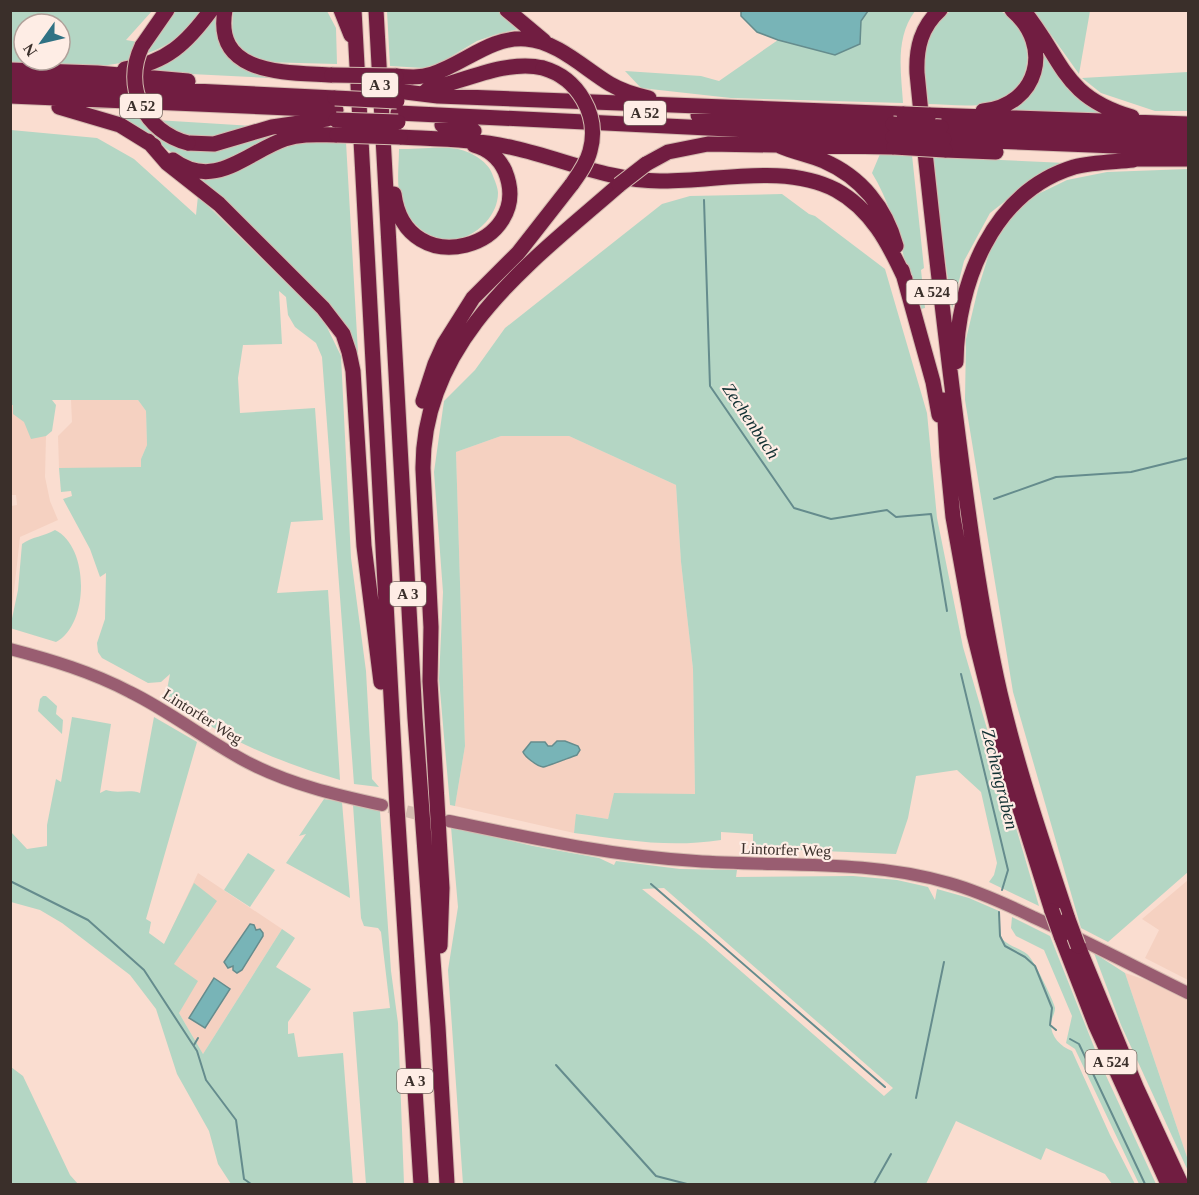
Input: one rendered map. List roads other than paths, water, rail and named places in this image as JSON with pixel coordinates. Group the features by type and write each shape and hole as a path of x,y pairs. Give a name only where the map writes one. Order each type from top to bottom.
{"highway":[{"name":"A 52","path":"167,10 142,46 137,58 135,73 140,104 150,120 172,138 188,143 214,144 334,107"},
{"path":"97,73 143,66 168,55 183,44 211,10"},
{"path":"225,10 223,22 227,40 237,56 254,67 270,70 334,107"},
{"path":"341,10 355,44"},
{"name":"A 3","path":"354,10 389,806 422,1185"},
{"name":"A 3","path":"376,10 415,718 438,1027 447,1185"},
{"path":"507,10 549,45 619,88 636,95 681,104 943,139 1133,160"},
{"name":"A 524","path":"929,10 914,33 909,72 945,406 953,517 963,577 988,695 1012,784 1052,911 1101,1037 1168,1185"},
{"name":"A 524","path":"940,10 922,33 916,63 926,167 969,524 986,627 1000,694 1039,831 1068,919 1137,1089 1181,1185"},
{"path":"954,117 1002,108 1026,89 1035,65 1035,48 1025,24 1012,10"},
{"path":"1023,10 1064,72 1085,95 1109,110 1155,124"},
{"path":"398,107 430,75 447,69 490,46 508,40 528,39 549,45"},
{"path":"398,107 427,90 509,67 526,65 557,73 572,85 582,98 591,119 591,149 572,184 518,253 473,298 444,344 422,404 418,442 423,469"},
{"path":"10,70 97,73 194,82 334,107 398,107 442,132 485,148 498,159 506,175 508,201 501,221 490,234 469,245 439,247 423,241 407,229 398,214 392,180 384,160"},
{"name":"A 52","path":"10,82 334,107"},
{"path":"10,82 194,82"},
{"name":"A 52","path":"10,96 334,107 398,107 896,131 943,139 1130,147 1188,146"},
{"path":"10,105 398,107 438,96 614,104 681,104"},
{"path":"59,107 120,125 148,141 182,166 207,172 226,168 289,137 310,135 334,107"},
{"name":"A 52","path":"398,107 514,119 896,131"},
{"path":"438,1027 442,888 430,681 431,627 423,469 424,435 432,400 448,364 491,303 514,279 619,185 646,164 668,153 696,145 721,143 780,146 896,131 928,115 1188,124"},
{"path":"442,132 494,126 514,119"},
{"path":"442,132 490,142 618,177 652,181 785,175 816,182 837,191 858,206 875,224 890,246 905,279"},
{"name":"A 52","path":"943,139 1066,132 1188,135"},
{"path":"148,141 167,163 219,204 323,308 343,334 350,352 364,546 389,806"},
{"path":"780,146 834,166 850,176 868,192 883,212 892,231 933,382 947,456"},
{"path":"955,411 959,330 971,278 992,230 1008,209 1054,176 1075,167 1133,160 1188,159"}],"main road":[{"name":"Lintorfer Weg","path":"10,649 63,663 110,682 156,706 220,747 265,770 307,786 389,806"},
{"name":"Lintorfer Weg","path":"449,821 585,849 652,858 699,862 867,868 907,873 950,883 986,896 1109,952 1188,993"}],"water":[{"path":"741,10 868,11 861,21 860,44 835,55 757,32 741,16"},
{"path":"557,741 565,741 578,746 580,750 577,755 543,767 523,752 531,742 545,742 548,746 552,746"},
{"path":"250,924 254,925 256,930 260,929 263,936 242,970 237,973 233,970 233,966 228,968 224,962"},
{"path":"214,978 230,989 205,1028 189,1018"}],"waterway":[{"name":"Zechenbach","path":"704,200 710,386 794,508 831,519 887,510 896,517 931,514 947,611"},
{"name":"Zechenbach","path":"994,499 1056,477 1131,472 1188,458"},
{"name":"Zechengraben","path":"961,674 1008,870 1002,890"},
{"path":"10,881 88,920 144,970 197,1051 206,1080 236,1120 244,1179 251,1184"},
{"path":"651,884 885,1087"},
{"name":"Zechengraben","path":"999,912 1000,936 1005,946 1025,957 1035,966 1052,1008 1050,1025 1056,1030"},
{"path":"916,1098 944,962"},
{"path":"194,1045 198,1038"},
{"name":"Zechengraben","path":"1070,1039 1079,1044 1145,1184"},
{"path":"556,1065 656,1176 687,1184"},
{"path":"874,1184 891,1154"}],"tunnel":[{"path":"389,807 430,817"}]}
